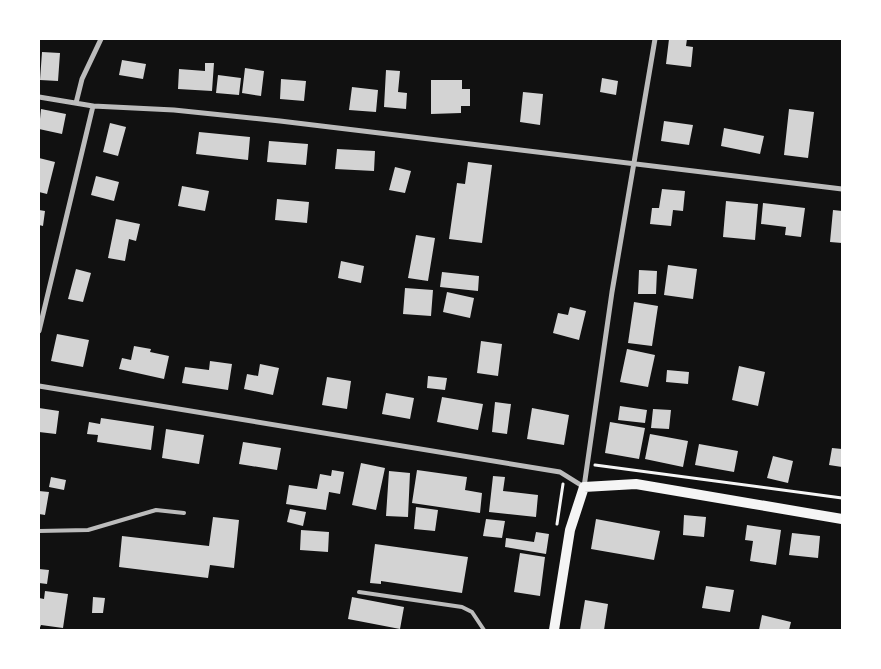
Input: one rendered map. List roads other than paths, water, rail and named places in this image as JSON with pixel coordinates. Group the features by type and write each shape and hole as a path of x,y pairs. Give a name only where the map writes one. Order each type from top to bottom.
{"main road":[{"path":"554,630 570,530 584,487 636,484 842,519"}],"street":[{"path":"76,103 82,79 101,39"},
{"path":"39,386 560,472 584,487 612,292 655,39"},
{"path":"39,98 93,106 174,110 280,121 842,189"},
{"path":"39,331 93,106"}],"lane":[{"path":"39,531 88,530 156,510 184,513"},
{"path":"359,592 462,607 472,612 484,630"}]}
